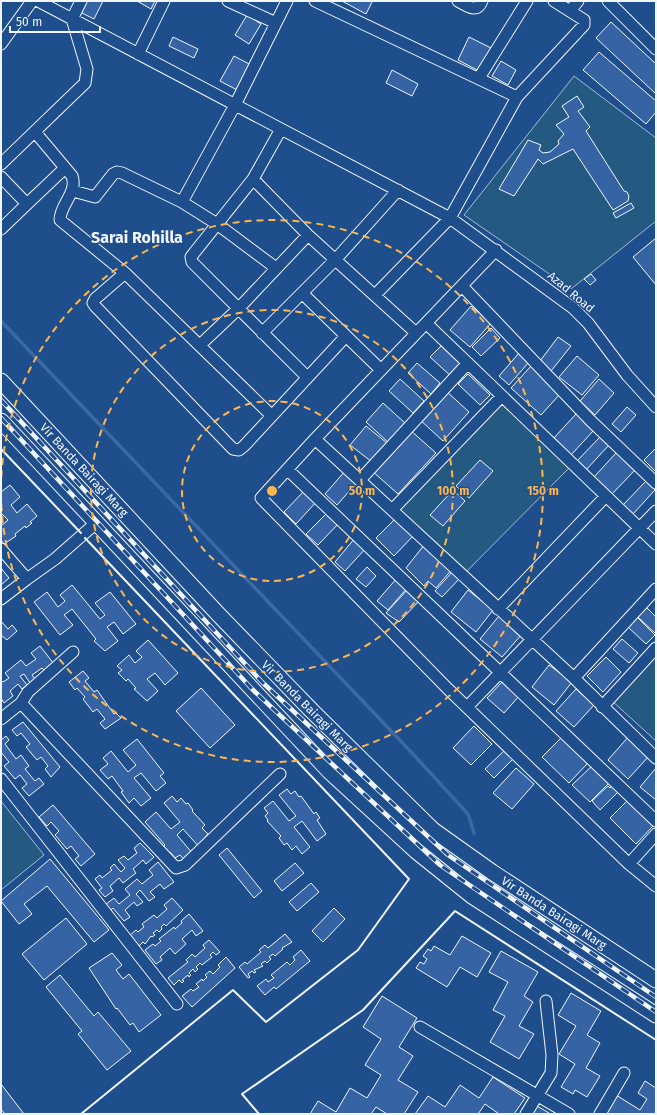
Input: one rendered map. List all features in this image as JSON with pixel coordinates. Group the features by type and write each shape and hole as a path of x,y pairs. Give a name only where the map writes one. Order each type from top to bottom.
{"main road":[{"name":"Vir Banda Bairagi Marg","path":"1,381 279,677 433,830 492,872 656,980"},
{"path":"1,421 330,772 416,851 472,896 656,1015"}],"street":[{"path":"1,44 32,1"},
{"name":"Azad Road","path":"38,1 450,218 496,250 581,315 627,375 656,406"},
{"path":"1,164 85,83 87,70 72,19 81,1"},
{"path":"138,54 164,1"},
{"path":"228,1 276,23"},
{"path":"182,202 287,1"},
{"path":"315,1 479,78 517,98"},
{"path":"458,1 476,9 482,1"},
{"path":"479,78 527,1"},
{"path":"375,295 450,218 517,98 584,25 584,20 554,1"},
{"path":"570,11 578,1"},
{"path":"608,1 656,49"},
{"path":"281,129 253,178 194,253 192,262 307,377"},
{"path":"35,132 74,181 73,190 60,214 60,220 125,273 272,416"},
{"path":"1,229 65,168"},
{"path":"73,190 95,197 112,174 117,172 182,202 218,224 276,268"},
{"path":"1,177 27,204"},
{"path":"253,178 308,236 336,259 416,333"},
{"path":"262,332 336,259 398,190"},
{"path":"200,346 308,236"},
{"path":"496,250 315,439 261,498 467,707 629,864 656,886"},
{"path":"125,273 95,298 93,303 233,449 239,450 346,336"},
{"path":"462,286 590,420 656,483"},
{"path":"302,293 381,370"},
{"path":"426,323 656,544"},
{"path":"360,480 468,364"},
{"path":"392,510 502,396"},
{"path":"315,439 532,641 574,678 602,707 656,758"},
{"path":"288,470 656,820"},
{"path":"498,609 606,496"},
{"path":"467,707 656,511"},
{"path":"1,599 60,555 96,523"},
{"path":"1,549 27,579"},
{"path":"574,678 656,589"},
{"path":"602,707 656,648"},
{"path":"1,719 21,703 28,692 73,652"},
{"path":"21,703 176,868 186,865 280,774"},
{"path":"1,779 177,1004"},
{"path":"629,864 656,834"},
{"path":"526,1114 548,1080 552,1067 552,1041 546,1001"},
{"path":"420,1027 569,1114"},
{"path":"600,1114 624,1073"}],"shaded area":[{"path":"574,76 656,138 656,221 571,289 464,215"},
{"path":"502,401 571,466 464,574 396,511"},
{"path":"656,650 656,741 611,700"},
{"path":"1,801 44,855 1,890"}],"building":[{"path":"83,1 103,1 94,19 78,11"},
{"path":"137,1 155,1 151,9"},
{"path":"342,1 370,1 372,2 366,14"},
{"path":"247,15 261,24 249,44 235,35"},
{"path":"611,22 656,64 656,94 596,38"},
{"path":"173,37 198,49 194,58 169,46"},
{"path":"469,37 491,48 479,71 458,60"},
{"path":"599,52 656,101 656,112 646,124 583,70"},
{"path":"234,56 253,66 239,91 220,81"},
{"path":"501,61 516,70 508,85 492,76"},
{"path":"392,70 418,84 412,96 386,83"},
{"path":"577,96 584,107 578,111 590,127 586,131 624,191 627,192 629,196 628,201 613,210 573,149 543,164 538,159 514,196 499,189 528,140 541,145 539,150 543,153 550,152 559,144 558,141 564,134 556,125 569,117 562,106"},
{"path":"631,203 634,208 616,218 613,213"},
{"path":"656,238 656,285 633,257"},
{"path":"591,274 596,280 590,285 584,279"},
{"path":"471,306 491,323 470,347 450,330"},
{"path":"491,328 500,338 481,356 472,347"},
{"path":"558,337 571,346 551,371 540,361"},
{"path":"441,346 464,366 453,378 430,357"},
{"path":"519,353 529,362 509,385 499,376"},
{"path":"577,356 599,375 582,395 559,377"},
{"path":"417,363 440,383 431,394 408,373"},
{"path":"531,366 561,393 541,415 511,388"},
{"path":"468,374 490,395 480,405 458,384"},
{"path":"400,379 424,401 413,413 389,391"},
{"path":"599,379 614,393 595,415 580,401"},
{"path":"445,390 469,412 443,441 418,418"},
{"path":"383,403 406,424 389,443 366,422"},
{"path":"627,407 636,415 621,432 612,424"},
{"path":"576,414 594,430 571,455 553,439"},
{"path":"366,426 387,443 372,462 350,445"},
{"path":"409,429 436,453 398,494 371,470"},
{"path":"600,437 609,445 585,471 576,462"},
{"path":"656,448 656,472 644,460"},
{"path":"617,452 636,469 612,494 594,477"},
{"path":"480,460 493,471 469,498 456,486"},
{"path":"346,470 358,481 337,505 325,494"},
{"path":"646,481 655,490 633,514 623,505"},
{"path":"10,485 20,497 11,505 17,513 27,504 37,516 30,522 32,523 26,528 25,526 15,534 16,536 4,544 1,540 1,526 8,520 1,513 1,492"},
{"path":"305,490 317,501 296,524 284,512"},
{"path":"453,490 465,501 443,526 430,515"},
{"path":"329,511 340,522 318,545 306,534"},
{"path":"397,517 415,534 394,556 376,538"},
{"path":"355,538 366,548 345,571 335,562"},
{"path":"425,544 453,568 436,588 428,581 424,586 406,568"},
{"path":"367,567 376,576 366,587 356,579"},
{"path":"1,568 9,578 1,585"},
{"path":"453,571 460,578 442,597 435,591"},
{"path":"397,578 408,587 388,610 377,601"},
{"path":"72,585 100,619 105,615 95,603 110,592 136,624 123,634 114,622 107,627 118,641 105,651 94,641 96,639 72,609 64,615 73,625 60,635 34,602 47,592 58,607 65,601 60,595"},
{"path":"409,588 421,599 399,622 386,613"},
{"path":"468,590 493,610 476,632 451,612"},
{"path":"647,608 656,617 656,634 638,617"},
{"path":"499,616 522,634 502,657 480,639"},
{"path":"637,617 655,635 646,644 628,627"},
{"path":"1,621 8,629 12,625 17,631 7,640 1,635"},
{"path":"622,639 638,653 629,663 613,649"},
{"path":"148,640 178,673 165,685 155,673 147,679 158,691 147,701 134,689 136,688 128,679 126,681 118,673 122,670 117,666 129,655 135,663 142,657 136,651"},
{"path":"40,646 54,664 45,671 42,668 32,675 35,679 30,683 24,674 20,676 27,685 22,689 18,684 10,691 13,696 4,703 1,698 1,680 3,682 9,678 5,673 21,660 26,666 36,659 31,653"},
{"path":"606,657 621,672 603,692 587,676"},
{"path":"549,665 572,682 554,705 532,687"},
{"path":"83,671 89,678 85,681 94,692 97,690 114,714 116,713 121,718 105,729 100,723 105,719 97,709 93,712 83,699 85,697 77,688 75,690 69,682"},
{"path":"504,680 520,695 504,713 487,698"},
{"path":"201,688 235,725 210,748 176,711"},
{"path":"576,689 594,705 574,727 556,711"},
{"path":"23,722 60,767 51,777 45,769 48,766 41,757 37,760 26,747 30,744 21,733 17,736 12,730"},
{"path":"474,726 492,744 471,765 453,748"},
{"path":"6,736 9,740 5,744 16,759 21,755 29,766 25,769 35,781 39,778 44,784 29,796 22,788 27,784 20,775 15,779 4,766 9,762 1,752 1,740"},
{"path":"563,736 589,762 569,783 542,757"},
{"path":"629,736 650,755 628,779 608,760"},
{"path":"137,739 164,773 160,776 166,783 156,791 141,773 134,778 151,798 141,806 134,798 129,803 121,792 123,791 112,776 108,779 100,770 108,764 103,758 111,751 128,772 136,765 123,750"},
{"path":"507,748 516,756 494,778 485,769"},
{"path":"594,764 611,781 590,802 572,785"},
{"path":"516,768 534,784 512,809 493,793"},
{"path":"656,768 656,800 640,787"},
{"path":"613,785 619,791 600,810 592,801 608,786 610,788"},
{"path":"287,789 291,794 295,791 299,797 301,796 314,814 316,812 320,818 317,820 326,834 317,841 302,821 294,827 310,847 302,854 296,846 292,850 287,843 284,845 279,838 281,836 267,821 268,820 265,816 268,813 264,808 273,801 289,821 296,816 279,795"},
{"path":"172,796 177,802 181,798 186,804 188,803 193,810 192,811 205,825 202,828 208,834 205,837 208,841 200,848 183,829 177,835 193,854 185,861 180,855 175,858 170,852 169,853 163,847 165,845 145,822 156,812 171,829 180,822 164,803"},
{"path":"628,800 654,825 636,844 610,818"},
{"path":"53,805 95,854 81,866 75,859 79,856 71,846 67,849 55,835 59,831 51,822 47,826 39,817"},
{"path":"140,843 154,857 146,864 143,860 133,869 136,873 123,883 119,878 110,886 113,891 105,897 99,890 102,888 95,879 100,875 102,878 112,870 110,868 114,864 121,872 125,868 118,860 124,856 128,860 137,853 134,848"},
{"path":"227,848 262,891 254,898 219,855"},
{"path":"50,859 109,930 94,942 47,886 24,904 32,914 19,924 1,901"},
{"path":"158,862 174,882 164,889 160,884 150,892 155,897 149,901 140,890 136,894 143,902 137,906 134,902 125,910 130,917 124,921 113,908 110,911 105,905 114,898 119,904 130,895 125,889 137,879 142,884 153,875 149,870"},
{"path":"295,863 304,873 282,891 274,881"},
{"path":"311,883 319,892 297,911 289,902"},
{"path":"172,898 183,910 166,926 164,924 159,932 157,930 153,933 155,935 152,937 151,936 145,944 143,942 138,947 129,936 136,930 138,932 144,927 142,924 154,915 157,918 167,909 164,905"},
{"path":"334,908 345,919 323,942 312,931"},
{"path":"189,914 203,931 196,936 192,930 182,939 186,944 175,954 170,948 160,957 162,960 156,964 145,950 153,944 155,946 161,941 159,939 174,927 175,929"},
{"path":"66,918 87,944 44,980 22,954"},
{"path":"285,934 292,942 282,948 283,949 275,956 273,954 269,957 271,959 267,963 265,961 261,964 263,966 254,970 256,972 254,973 252,971 248,974 250,977 248,978 239,967 245,962 247,964 261,952 259,950 265,945 268,948"},
{"path":"462,936 491,953 477,977 460,967 447,987 416,968 420,962 424,964 427,959 423,956 428,949 431,951 434,946 450,955"},
{"path":"209,940 220,952 216,955 213,952 210,955 212,957 202,965 200,963 196,967 198,969 195,972 193,969 189,973 191,975 189,977 188,975 182,980 184,981 182,983 179,980 174,985 168,978 188,962 186,960 192,954 195,957 205,948 203,945"},
{"path":"301,950 310,961 276,989 274,987 265,995 257,986 266,979 268,982 274,978 271,975 287,962 290,965 295,960 293,957"},
{"path":"501,951 538,972 524,996 533,1002 519,1026 534,1034 519,1059 490,1042 505,1016 493,1010 508,982 489,972"},
{"path":"112,953 122,965 116,970 123,979 129,974 161,1015 139,1032 133,1023 130,1025 117,1008 116,1009 89,968"},
{"path":"226,957 235,968 192,1007 182,996 191,989 193,991 199,987 196,984 202,979 203,981 207,977 205,975 210,971 213,974 220,967 218,965"},
{"path":"60,975 94,1016 98,1012 131,1051 107,1070 78,1034 82,1031 46,987"},
{"path":"571,993 601,1011 587,1035 600,1043 586,1068 600,1076 587,1097 575,1090 573,1094 561,1087 575,1064 559,1054 576,1026 558,1015"},
{"path":"382,996 417,1018 399,1047 413,1056 398,1080 418,1092 404,1114 387,1114 376,1107 371,1114 310,1114 318,1101 336,1112 350,1088 367,1098 381,1075 365,1065 381,1039 363,1027"},
{"path":"493,1077 525,1098 514,1114 499,1114 485,1104 478,1114 415,1114 428,1096 445,1107 460,1085 479,1098"},
{"path":"645,1081 656,1088 656,1114 605,1114 616,1095 640,1110 647,1099 638,1093"},
{"path":"1,1084 24,1114 5,1114 1,1109"},
{"path":"537,1106 549,1113 533,1114"}],"waterway":[{"path":"1,321 413,754 468,814 474,833"}],"railway":[{"path":"1,400 262,682 448,855 656,997"},
{"path":"1,418 253,690 440,865 656,1012"}],"wall":[{"path":"1,449 81,533"},
{"path":"81,1114 233,990 266,1022 358,950 409,879 85,538"},
{"path":"259,1114 242,1094 363,1010 455,911 656,1040"}],"district":[{"name":"Sarai Rohilla","path":"137,237"}]}
